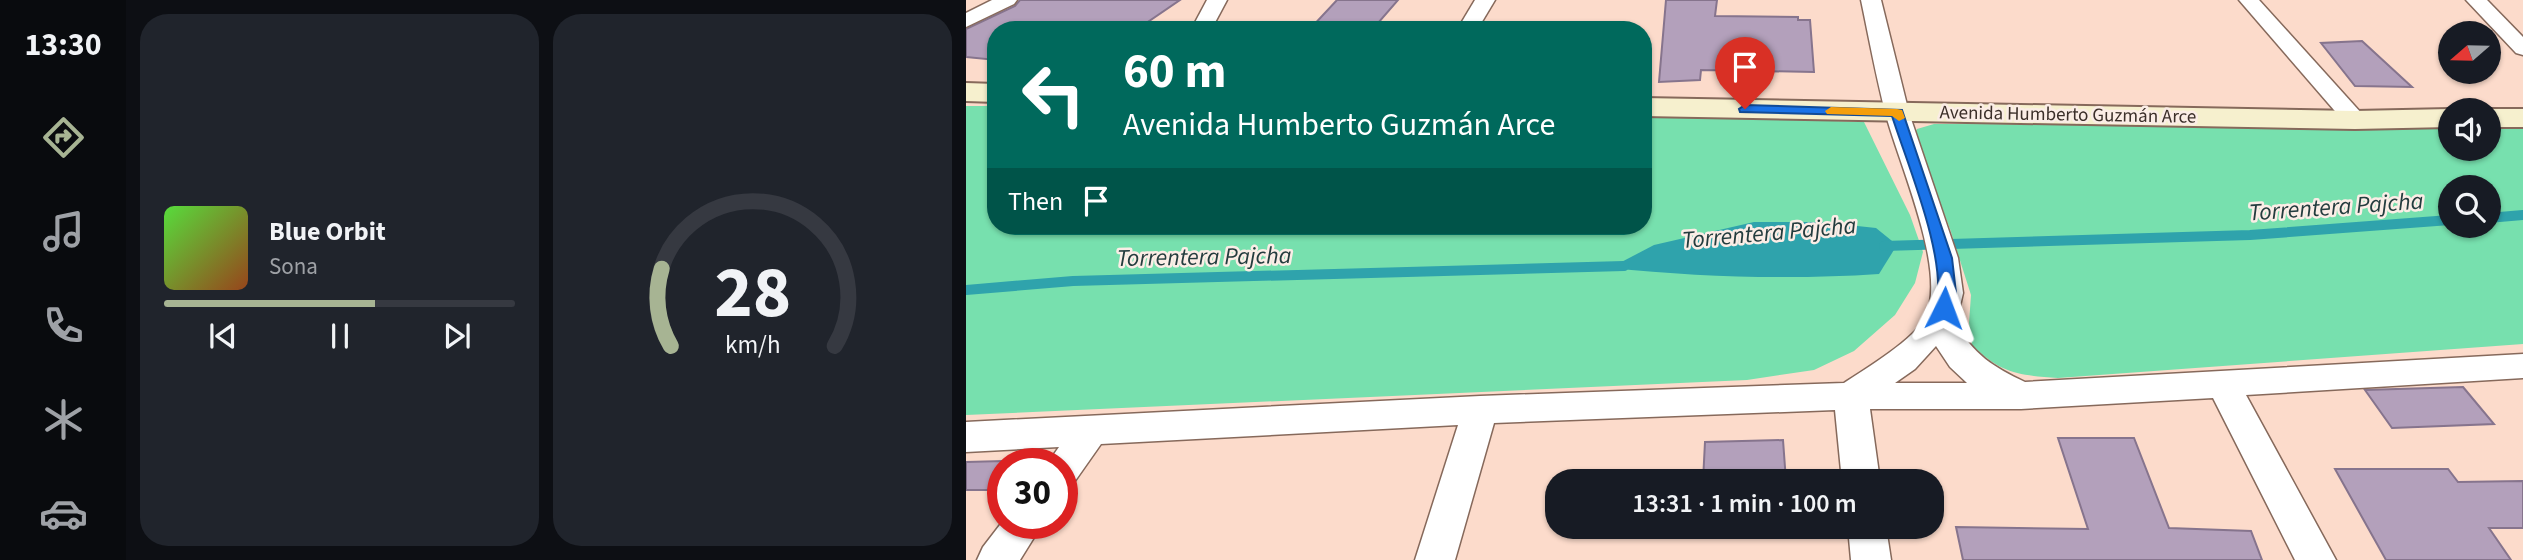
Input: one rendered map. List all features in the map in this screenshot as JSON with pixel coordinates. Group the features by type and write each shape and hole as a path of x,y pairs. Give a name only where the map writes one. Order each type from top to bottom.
{"main road":[{"path":"966,92 987,93"},
{"name":"Avenida Humberto Guzmán Arce","path":"1652,107 2355,120 2438,118"},
{"path":"2501,118 2523,118"}],"street":[{"path":"966,21 1007,0"},
{"path":"1206,21 1217,0"},
{"path":"1472,21 1485,0"},
{"path":"1851,396 1903,360 1940,323 1948,293 1939,245 1897,113 1871,0"},
{"path":"2249,0 2355,120"},
{"path":"2476,0 2523,48"},
{"path":"1940,323 1954,352 1982,377 2021,396"},
{"path":"966,437 1480,410 1851,396 2021,396 2523,366"},
{"path":"2223,384 2316,560"},
{"path":"1851,396 1860,469"},
{"path":"1435,560 1480,410"},
{"path":"1078,448 1091,430"},
{"path":"997,560 1012,539"},
{"path":"1868,539 1871,560"}],"green space":[{"path":"966,106 987,106 987,235 1652,235 1652,115 1864,122 1910,215 1923,252 1915,283 1895,315 1854,351 1814,370 1747,380 966,415"},
{"path":"1934,124 2438,125 2438,161 2501,161 2501,125 2523,125 2523,344 2058,378 2011,371 1992,362 1972,345 1969,323 1971,295 1950,229 1914,134 1917,129"}],"water":[{"path":"1754,222 1820,222 1876,228 1897,245 1879,274 1744,277 1610,268 1654,245"}],"building":[{"path":"1020,0 1180,0 1149,21 987,21 987,59 966,57 966,29 1015,6"},
{"path":"1337,0 1398,0 1380,21 1317,21"},
{"path":"1666,0 1717,0 1715,16 1798,17 1798,20 1810,20 1814,72 1701,70 1700,80 1659,82"},
{"path":"2362,41 2412,87 2355,86 2321,43"},
{"path":"2463,387 2494,424 2392,428 2365,390"},
{"path":"2058,438 2134,438 2169,528 2251,531 2262,560 1963,560 1956,527 2088,529"},
{"path":"1783,440 1785,469 1704,469 1705,442"},
{"path":"987,461 987,490 966,490 966,462"},
{"path":"2335,469 2448,469 2458,482 2523,481 2523,528 2489,528 2511,560 2386,560"}],"waterway":[{"name":"Torrentera Pajcha","path":"2501,217 2523,215"},
{"name":"Torrentera Pajcha","path":"1884,246 2250,235 2438,221"},
{"name":"Torrentera Pajcha","path":"966,290 1073,281 1624,266"}],"slow traffic":[{"path":"1831,111 1897,113 1899,118"}],"route":[{"path":"1745,109 1897,113 1944,258 1948,293 1944,308"}]}
